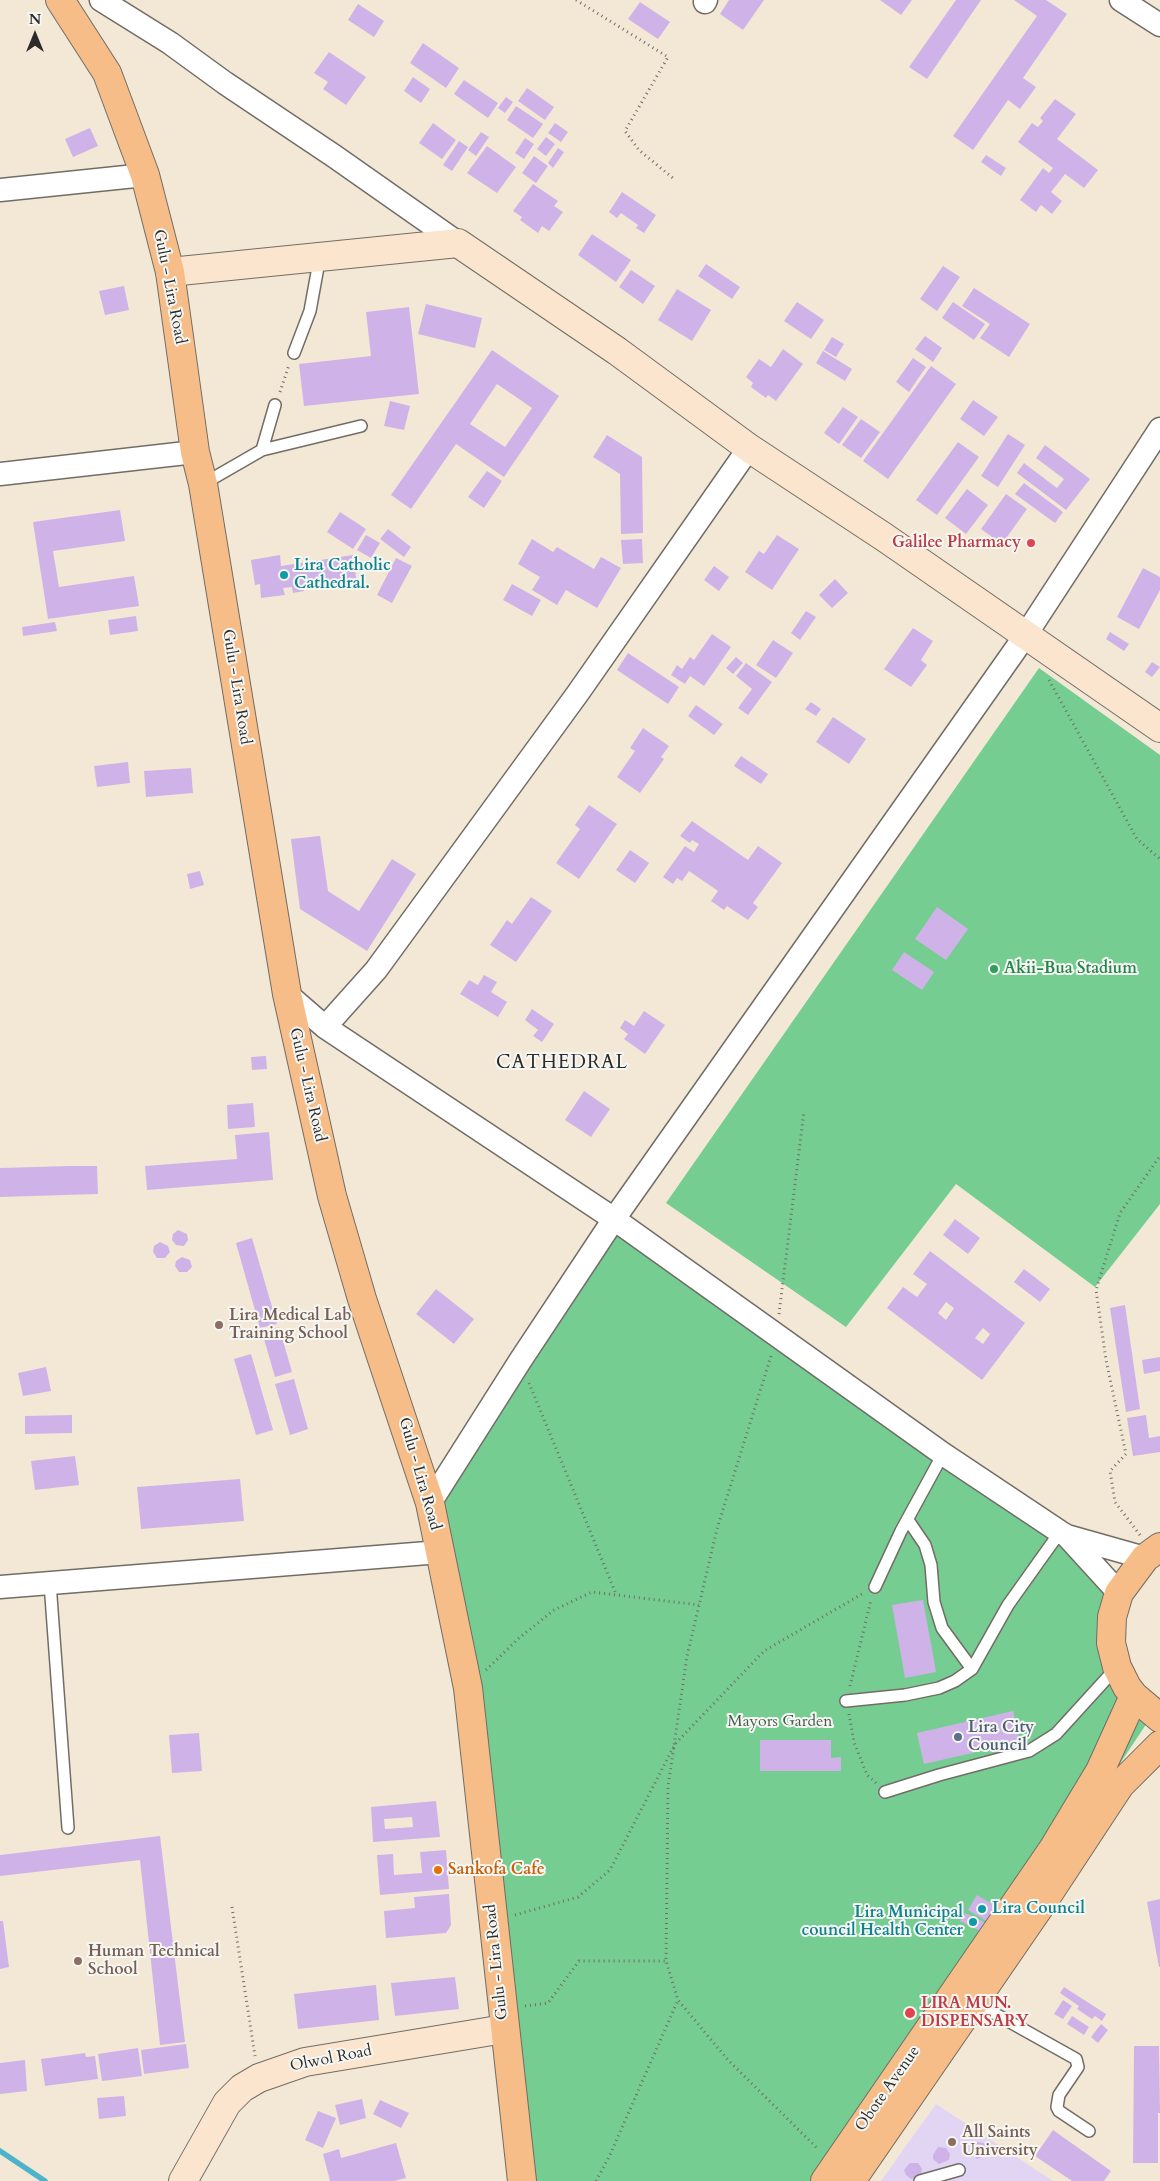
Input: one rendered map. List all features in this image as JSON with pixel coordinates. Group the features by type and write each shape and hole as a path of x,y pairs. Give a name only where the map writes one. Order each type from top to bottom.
{"main road":[{"name":"Gulu - Lira Road","path":"60,0 107,73 145,175 170,272 195,452 203,484 286,994 332,1196 362,1300 430,1503 468,1688 522,2181"},
{"path":"170,272 458,243 618,351 749,448 884,538 1160,728"},
{"path":"1153,1552 1119,1594 1112,1617 1112,1634 1117,1667 1134,1696 1160,1718"},
{"path":"1110,1778 1134,1696"},
{"path":"1110,1778 1160,1745"},
{"name":"Obote Avenue","path":"837,2176 974,2002 1110,1778"},
{"name":"Obote Avenue","path":"837,2176 1032,1880 1110,1778"},
{"name":"Olwol Road","path":"183,2181 227,2103 242,2088 259,2078 305,2062 503,2019"}],"street":[{"path":"100,0 170,43 458,243"},
{"path":"1121,0 1160,25"},
{"path":"0,190 145,175"},
{"path":"430,1503 520,1361 614,1219 1025,636 1160,429"},
{"path":"324,1026 376,970 578,692 749,448"},
{"path":"0,474 195,452"},
{"path":"286,994 324,1026 614,1219 943,1454 1064,1534 1119,1594"},
{"path":"1064,1534 1153,1552"},
{"path":"0,1587 440,1552"}],"lane":[{"path":"294,353 310,311 320,256"},
{"path":"262,450 275,404"},
{"path":"203,484 262,450 361,426"},
{"path":"874,1587 943,1454"},
{"path":"908,1520 925,1545 931,1565 934,1602 942,1628 972,1669"},
{"path":"846,1701 905,1695 939,1688 955,1681 972,1669 1008,1605 1064,1534"},
{"path":"50,1583 68,1828"},
{"path":"885,1792 939,1775 1029,1751 1037,1747 1056,1734 1117,1667"},
{"path":"974,2002 1076,2058 1078,2067 1059,2095 1057,2107 1059,2111 1089,2131"},
{"path":"920,2181 960,2170"}],"path":[{"path":"576,0 668,57 625,131 639,150 674,179"},
{"path":"275,404 294,353"},
{"path":"1048,678 1137,839 1160,859"},
{"path":"804,1111 777,1336 717,1529 687,1656 668,1787 666,1961 678,2000 728,2060 837,2176"},
{"path":"1153,1552 1114,1502 1110,1471 1126,1454 1106,1360 1096,1290 1120,1213 1160,1156"},
{"path":"520,1361 616,1595"},
{"path":"493,1921 578,1897 610,1870 675,1744 764,1651 874,1587"},
{"path":"468,1688 519,1638 554,1610 592,1592 699,1605"},
{"path":"232,1907 259,2078"},
{"path":"503,2019 548,2003 579,1962 666,1961"},
{"path":"596,2181 610,2155 678,2000"}],"shaded area":[{"name":"All Saints University","path":"936,2104 1053,2181 881,2181"}],"green space":[{"name":"Akii-Bua Stadium","path":"1039,668 1160,755 1160,1204 1095,1287 956,1184 846,1327 666,1203"},
{"name":"Mayors Garden","path":"612,1227 1122,1587 1111,1640 1153,1714 842,2181 522,2181 431,1520"}],"building":[{"path":"729,0 764,0 743,30 720,14"},
{"path":"880,0 912,0 901,15"},
{"path":"956,0 981,0 927,79 909,67"},
{"path":"1014,0 1046,0 1067,14 1023,78 1036,87 1020,109 1008,100 973,150 953,136 1037,16"},
{"path":"640,2 670,22 658,39 628,19"},
{"path":"358,4 384,21 374,37 348,20"},
{"path":"423,43 459,68 446,88 410,63"},
{"path":"329,52 366,77 346,105 323,89 328,82 314,73"},
{"path":"413,77 430,89 421,103 404,91"},
{"path":"464,80 498,103 488,118 454,94"},
{"path":"527,88 554,107 545,120 518,101"},
{"path":"506,97 513,102 505,113 498,108"},
{"path":"1055,99 1076,114 1057,139 1098,170 1084,188 1065,174 1051,192 1062,201 1052,214 1041,205 1036,212 1020,200 1043,168 1049,173 1053,168 1018,142 1032,123 1038,127 1043,121 1040,118"},
{"path":"516,106 543,124 533,138 507,120"},
{"path":"433,123 456,140 442,159 419,143"},
{"path":"555,123 568,132 561,142 548,133"},
{"path":"90,128 98,146 73,157 65,139"},
{"path":"481,132 489,137 476,156 468,150"},
{"path":"546,137 555,144 546,156 537,149"},
{"path":"525,138 534,144 524,159 515,153"},
{"path":"459,141 468,147 452,171 443,165"},
{"path":"487,146 516,167 497,193 467,173"},
{"path":"558,148 564,152 553,168 548,163"},
{"path":"986,155 1006,168 1001,176 981,162"},
{"path":"534,156 548,166 536,183 522,173"},
{"path":"533,184 558,201 554,206 563,212 549,231 542,226 538,233 520,220 522,217 513,211"},
{"path":"622,192 656,215 644,233 636,228 638,225 621,213 617,218 609,212"},
{"path":"592,234 631,260 616,282 578,255"},
{"path":"706,264 740,287 732,299 698,276"},
{"path":"943,266 960,277 937,311 920,299"},
{"path":"631,270 655,286 643,304 619,287"},
{"path":"124,286 129,310 105,315 99,291"},
{"path":"974,288 1030,324 1009,357 980,338 990,324 962,306"},
{"path":"677,289 711,310 692,341 658,320"},
{"path":"797,302 824,320 811,339 784,321"},
{"path":"953,302 985,324 974,340 942,318"},
{"path":"426,304 482,318 475,348 418,334"},
{"path":"409,307 419,394 304,406 299,364 371,356 366,312"},
{"path":"925,336 942,348 933,362 915,349"},
{"path":"832,337 844,344 836,357 824,350"},
{"path":"783,349 803,364 776,401 768,395 766,398 751,387 753,383 746,377 759,359 771,367"},
{"path":"492,350 559,396 504,477 456,444 411,509 391,495","holes":["497,384 532,408 505,447 470,424"]},
{"path":"823,351 852,369 845,381 816,363"},
{"path":"913,358 926,367 909,392 896,382"},
{"path":"931,366 956,384 888,479 863,461"},
{"path":"973,400 998,417 984,436 960,419"},
{"path":"390,401 410,406 404,430 384,426"},
{"path":"843,407 858,417 839,444 824,433"},
{"path":"861,419 880,432 861,458 842,445"},
{"path":"1008,434 1025,445 998,487 981,476"},
{"path":"607,435 642,457 643,533 621,534 620,474 593,457"},
{"path":"958,442 979,457 937,515 916,500"},
{"path":"1045,445 1090,479 1066,510 1017,473 1024,463 1057,488 1064,479 1036,458"},
{"path":"487,471 502,481 484,508 468,497"},
{"path":"1024,483 1063,512 1055,523 1015,494"},
{"path":"967,489 988,505 966,534 945,518"},
{"path":"1006,494 1027,509 1002,544 981,529"},
{"path":"120,510 125,541 53,551 59,587 134,576 139,606 48,619 33,522"},
{"path":"340,512 366,529 353,549 327,532"},
{"path":"388,529 411,547 404,557 380,539"},
{"path":"366,535 380,543 371,558 357,550"},
{"path":"777,535 799,549 772,590 745,572 759,551 764,554"},
{"path":"532,539 553,552 557,547 594,569 601,557 621,568 597,608 566,590 557,605 532,590 540,577 518,564"},
{"path":"642,539 643,563 623,564 621,540"},
{"name":"Lira Catholic Cathedral.","path":"280,555 281,566 353,555 356,578 303,586 304,591 293,593 292,587 283,588 285,595 261,598 260,584 255,585 251,560"},
{"path":"396,558 412,566 392,603 377,595"},
{"path":"714,566 729,577 719,591 704,580"},
{"path":"1143,568 1160,577 1160,590 1139,629 1117,617"},
{"path":"835,579 848,593 832,608 819,595"},
{"path":"512,584 541,600 532,616 503,600"},
{"path":"806,611 816,617 800,640 791,633"},
{"path":"136,616 138,631 110,635 108,620"},
{"path":"55,622 57,631 23,636 22,627"},
{"path":"913,628 933,641 921,660 927,665 911,687 884,669"},
{"path":"1110,632 1129,644 1124,651 1106,639"},
{"path":"712,634 731,647 704,686 690,676 685,684 671,675 677,665 682,669 690,657 694,660"},
{"path":"773,640 793,653 776,678 756,665"},
{"path":"628,653 679,687 668,704 617,670"},
{"path":"736,657 743,663 733,674 726,668"},
{"path":"1152,662 1160,667 1152,677 1145,672"},
{"path":"746,663 772,682 748,715 738,708 752,689 736,676"},
{"path":"811,702 821,709 816,716 805,709"},
{"path":"696,705 723,724 714,735 688,716"},
{"path":"833,717 866,739 849,764 816,742"},
{"path":"643,728 669,746 661,757 664,759 640,793 617,777 635,751 630,748"},
{"path":"741,756 768,774 761,784 734,766"},
{"path":"128,762 130,783 97,787 94,766"},
{"path":"191,768 193,793 146,797 144,771"},
{"path":"589,805 617,824 579,879 556,863 580,829 575,825"},
{"path":"692,821 748,860 758,846 782,863 753,903 758,907 748,920 727,906 724,910 711,901 718,891 689,871 682,881 677,878 673,884 663,877 685,846 694,852 699,844 692,840 690,843 680,836"},
{"path":"320,836 328,891 359,911 392,859 416,874 367,951 300,909 291,839"},
{"path":"630,850 649,863 635,883 616,870"},
{"path":"200,871 204,885 190,889 187,874"},
{"path":"531,897 552,911 516,962 490,945 507,920 512,924"},
{"path":"937,907 968,929 946,960 915,939"},
{"path":"904,952 934,972 922,990 892,970"},
{"path":"484,975 497,982 491,992 507,1002 498,1017 460,994 469,980 478,985"},
{"path":"532,1009 554,1024 542,1042 533,1036 538,1030 525,1020"},
{"path":"644,1011 665,1025 645,1054 624,1039 628,1034 620,1028 625,1020 634,1026"},
{"path":"266,1056 267,1069 252,1070 251,1057"},
{"path":"584,1091 610,1109 591,1137 565,1120"},
{"path":"253,1103 255,1127 228,1129 227,1105"},
{"path":"269,1132 273,1180 147,1190 145,1166 237,1159 235,1135"},
{"path":"97,1166 98,1194 0,1197 0,1168"},
{"path":"955,1219 980,1238 968,1254 943,1235"},
{"path":"178,1230 187,1234 188,1240 184,1246 176,1245 172,1240 173,1234"},
{"path":"252,1238 277,1324 260,1328 236,1243"},
{"path":"160,1242 168,1246 170,1252 165,1258 157,1258 153,1252 154,1246"},
{"path":"930,1251 1025,1323 982,1380 887,1308 903,1287 917,1297 927,1284 913,1274","holes":["946,1302 954,1308 946,1320 938,1313","983,1328 990,1334 983,1344 975,1338"]},
{"path":"182,1257 190,1260 192,1267 187,1272 179,1272 175,1266 176,1261"},
{"path":"1024,1269 1050,1289 1040,1302 1014,1282"},
{"path":"436,1289 474,1319 454,1344 416,1314"},
{"path":"1125,1305 1140,1409 1126,1412 1110,1308"},
{"path":"279,1327 292,1372 275,1377 262,1332"},
{"path":"251,1354 273,1430 256,1435 234,1359"},
{"path":"1160,1357 1160,1371 1144,1374 1142,1360"},
{"path":"46,1367 51,1391 23,1396 18,1373"},
{"path":"294,1379 308,1429 290,1435 275,1384"},
{"path":"72,1415 72,1433 25,1434 25,1416"},
{"path":"1146,1415 1149,1438 1160,1436 1160,1452 1133,1456 1127,1418"},
{"path":"75,1456 79,1485 35,1490 31,1461"},
{"path":"240,1479 244,1521 141,1529 137,1487"},
{"path":"923,1600 936,1672 905,1678 892,1605"},
{"path":"1013,1711 1020,1742 924,1764 917,1733"},
{"path":"199,1733 202,1771 172,1773 169,1735"},
{"path":"760,1740 831,1740 831,1758 841,1757 841,1771 760,1771"},
{"path":"436,1801 440,1837 373,1842 371,1807","holes":["412,1817 413,1827 385,1829 384,1819"]},
{"path":"160,1836 185,2042 160,2045 140,1860 0,1876 0,1855"},
{"path":"446,1850 449,1889 380,1895 377,1855 393,1854 394,1875 422,1873 420,1852"},
{"path":"449,1894 451,1925 446,1933 386,1938 384,1911 415,1908 414,1897"},
{"name":"Lira Council","path":"977,1895 997,1907 988,1922 968,1910"},
{"path":"1160,1899 1160,1967 1159,1967 1147,1902"},
{"name":"Lira Municipal council Health Center","path":"965,1913 986,1923 982,1932 960,1921"},
{"path":"0,1921 3,1921 9,1967 0,1969"},
{"path":"455,1977 459,2009 395,2016 391,1983"},
{"path":"376,1985 379,2020 298,2029 294,1994"},
{"path":"1064,1987 1106,2014 1102,2021 1095,2016 1092,2019 1077,2009 1079,2006 1060,1993"},
{"path":"1063,2000 1072,2006 1063,2019 1054,2014"},
{"path":"1072,2016 1089,2027 1084,2035 1067,2024"},
{"path":"1101,2024 1108,2030 1098,2043 1091,2037"},
{"path":"186,2044 189,2068 144,2074 141,2050"},
{"path":"1134,2046 1159,2046 1160,2113 1158,2113 1158,2163 1133,2163"},
{"path":"138,2048 142,2076 102,2081 98,2054"},
{"path":"85,2053 86,2057 95,2056 98,2079 45,2086 41,2059"},
{"path":"25,2060 27,2091 0,2094 0,2063"},
{"path":"124,2096 126,2116 99,2119 97,2098"},
{"path":"362,2099 366,2118 340,2125 335,2105"},
{"path":"380,2100 409,2113 401,2128 373,2114"},
{"path":"318,2111 336,2118 323,2148 305,2140"},
{"path":"1053,2130 1111,2171 1104,2181 1072,2181 1035,2156"},
{"path":"976,2142 984,2143 988,2149 986,2155 977,2159 971,2150"},
{"path":"396,2143 406,2178 394,2181 330,2181 323,2154 339,2149 341,2158"},
{"path":"938,2147 946,2148 950,2154 949,2160 939,2164 933,2159 933,2155"},
{"path":"910,2163 918,2163 922,2169 921,2175 911,2179 906,2175 904,2170"}],"waterway":[{"path":"0,2151 45,2181"}],"place":[{"name":"Galilee Pharmacy","path":"1031,543"},
{"name":"Lira Catholic Cathedral.","path":"284,575"},
{"name":"Akii-Bua Stadium","path":"994,969"},
{"name":"Lira Medical Lab Training School","path":"219,1325"},
{"name":"Lira City Council","path":"958,1737"},
{"name":"Sankofa Cafe","path":"438,1870"},
{"name":"Lira Council","path":"982,1909"},
{"name":"Lira Municipal council Health Center","path":"973,1922"},
{"name":"Human Technical School","path":"78,1961"},
{"name":"LIRA MUN. DISPENSARY","path":"910,2013"},
{"name":"All Saints University","path":"952,2142"}],"district":[{"name":"CATHEDRAL","path":"562,1064"}]}
